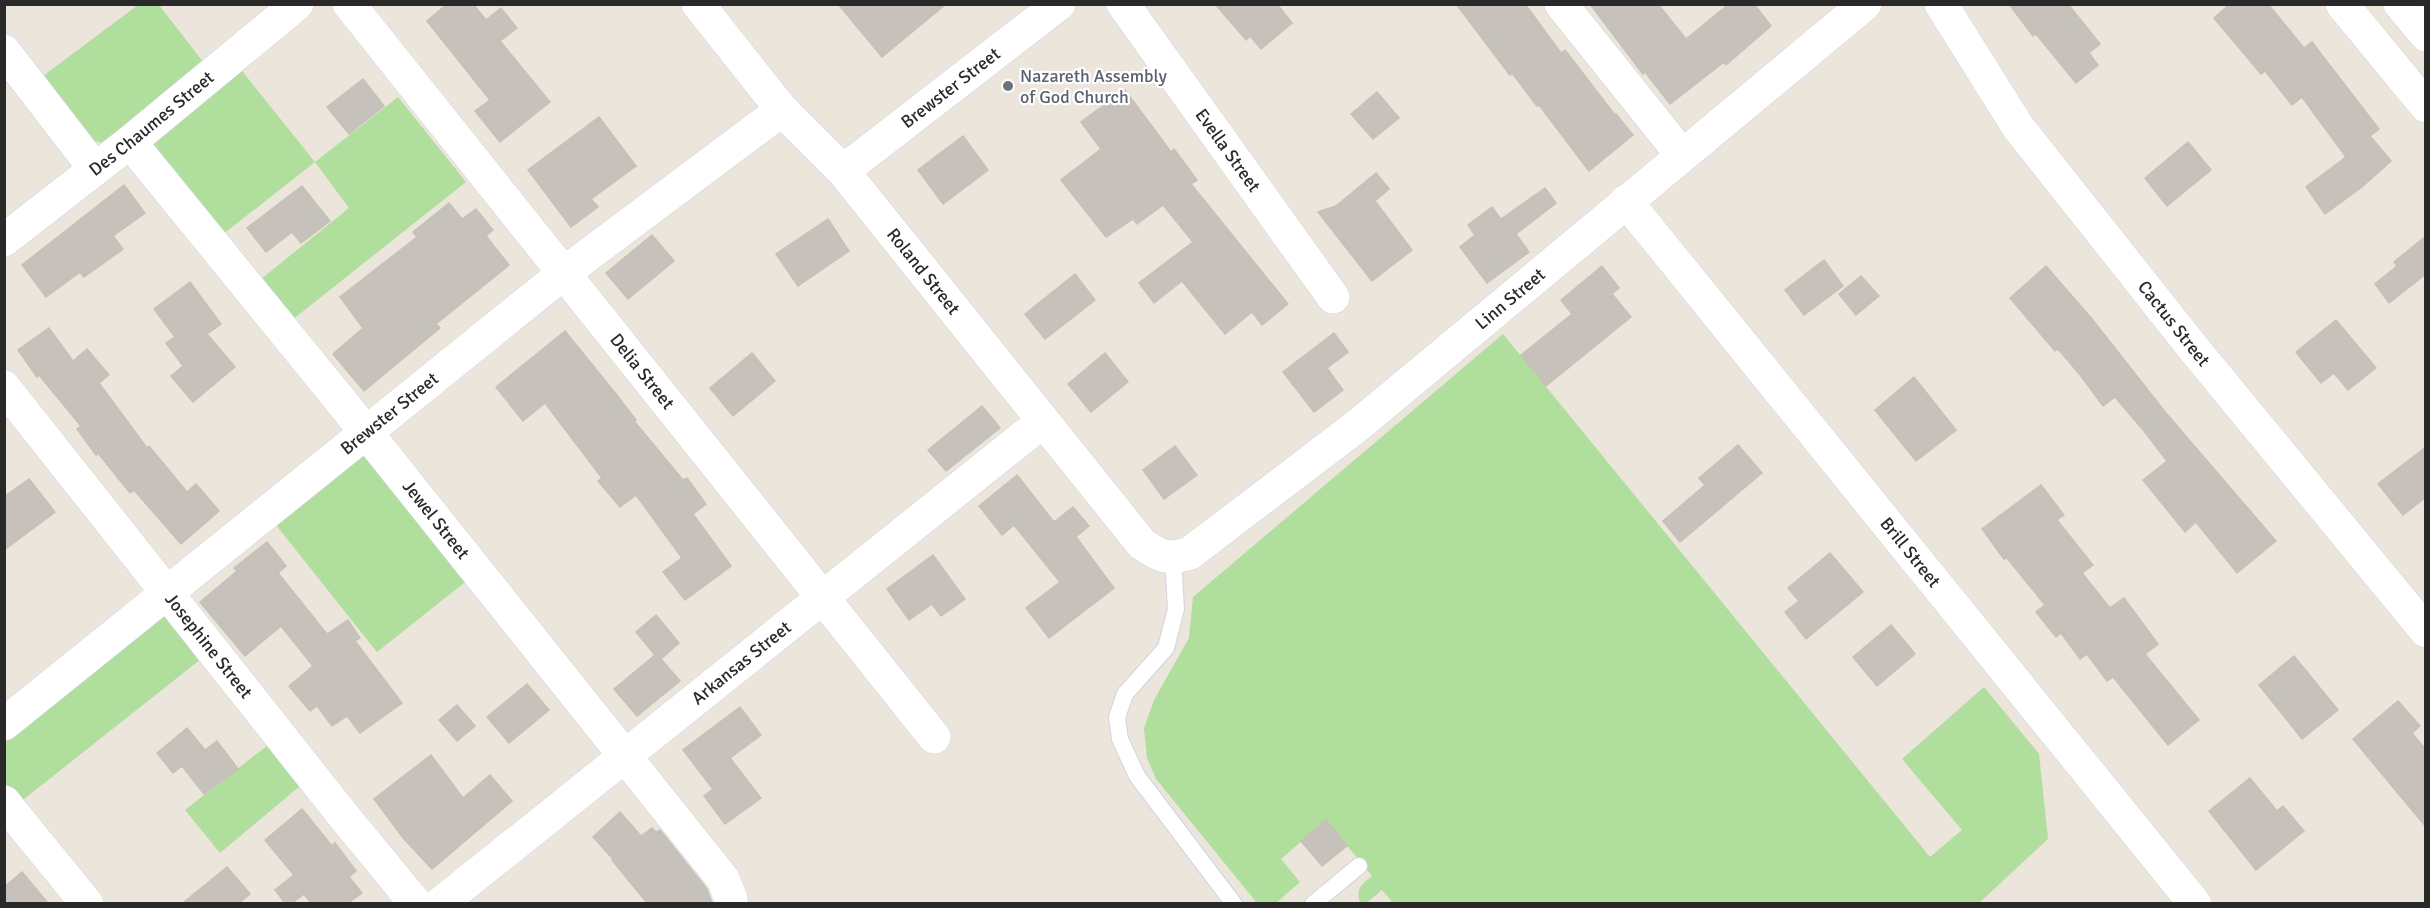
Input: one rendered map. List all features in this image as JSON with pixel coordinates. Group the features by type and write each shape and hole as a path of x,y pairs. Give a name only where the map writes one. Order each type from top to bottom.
{"street":[{"name":"Des Chaumes Street","path":"4,240 130,142 297,4"},
{"name":"Delia Street","path":"349,4 934,737"},
{"name":"Roland Street","path":"698,4 782,110 843,171 1142,544 1156,555 1173,558"},
{"name":"Brewster Street","path":"843,171 1059,4"},
{"name":"Evella Street","path":"1123,4 1333,297"},
{"path":"1561,4 1682,155"},
{"name":"Linn Street","path":"1173,558 1190,553 1357,426 1864,4"},
{"name":"Cactus Street","path":"1941,4 2018,127 2194,349 2426,631"},
{"path":"2342,4 2426,106"},
{"path":"2400,4 2426,35"},
{"path":"4,51 95,169"},
{"name":"Brewster Street","path":"4,724 564,273 782,110"},
{"name":"Jewel Street","path":"130,142 366,432 723,879 731,903"},
{"name":"Brill Street","path":"1626,201 2195,903"},
{"name":"Josephine Street","path":"4,387 339,810 416,903"},
{"name":"Arkansas Street","path":"440,903 1042,422"},
{"path":"4,802 87,903"}],"lane":[{"path":"1173,558 1176,609 1166,648 1125,694 1117,717 1119,739 1137,776 1234,903"},
{"path":"1313,903 1359,866"}],"green space":[{"path":"138,5 159,5 204,63 107,144 91,140 39,79"},
{"path":"238,66 315,162 222,235 153,150 153,134"},
{"path":"398,97 466,182 292,320 260,280 349,208 315,162"},
{"path":"1503,334 1930,857 1962,830 1902,759 1984,687 2039,754 2048,839 1979,903 1394,904 1382,890 1366,903 1361,904 1359,891 1372,876 1326,820 1281,859 1300,882 1276,903 1257,903 1156,779 1147,758 1144,728 1154,700 1189,638 1193,597"},
{"path":"366,452 469,579 377,652 272,520"},
{"path":"164,606 206,655 19,803 5,786 4,738"},
{"path":"273,741 306,781 220,853 185,810"}],"building":[{"path":"447,4 473,4 486,20 501,8 517,28 500,41 550,102 500,142 475,111 490,100 427,21"},
{"path":"838,4 946,4 882,57"},
{"path":"1215,4 1277,4 1292,23 1261,49 1250,36 1246,40"},
{"path":"1456,4 1525,4 1561,53 1565,50 1633,135 1589,171 1539,105 1537,106 1512,73 1510,75"},
{"path":"1590,4 1658,4 1686,39 1729,4 1754,4 1771,26 1726,65 1724,62 1670,104 1645,72 1643,74"},
{"path":"2009,4 2068,4 2100,44 2089,53 2098,65 2076,83 2036,34 2033,36"},
{"path":"2230,4 2268,4 2304,48 2312,42 2379,129 2370,136 2391,161 2362,187 2325,214 2306,187 2346,157 2302,97 2292,105 2265,71 2261,74 2214,18"},
{"path":"363,79 384,106 349,134 327,107"},
{"path":"1125,90 1171,152 1174,149 1197,180 1191,184 1288,304 1262,325 1252,312 1225,334 1182,281 1154,303 1139,283 1193,242 1163,205 1137,224 1133,219 1106,237 1061,180 1101,149 1081,122"},
{"path":"1377,92 1399,118 1373,139 1351,114"},
{"path":"599,117 636,166 591,199 598,207 571,227 528,170"},
{"path":"963,136 988,170 943,204 918,170"},
{"path":"2188,142 2211,170 2167,206 2145,178"},
{"path":"1376,173 1389,189 1375,201 1412,250 1372,281 1318,212 1336,206"},
{"path":"124,185 145,213 113,236 123,249 84,277 80,272 46,297 22,265"},
{"path":"302,186 330,221 301,243 292,232 266,252 247,228"},
{"path":"1545,188 1556,203 1516,234 1529,252 1487,283 1460,247 1475,235 1468,225 1492,207 1501,219"},
{"path":"449,203 462,219 476,209 493,230 486,236 509,265 436,324 440,328 364,391 333,354 363,328 340,297 417,237 413,232"},
{"path":"828,219 849,251 798,286 776,254"},
{"path":"652,235 674,261 628,299 606,273"},
{"path":"2426,236 2426,274 2389,303 2375,284 2397,266 2394,262"},
{"path":"1824,260 1843,286 1804,315 1785,290"},
{"path":"1602,266 1619,288 1612,294 1631,317 1546,386 1521,355 1572,314 1561,300"},
{"path":"2046,266 2092,319 2166,413 2276,541 2237,573 2196,522 2185,532 2143,480 2167,461 2144,431 2115,397 2103,406 2058,349 2055,351 2010,298"},
{"path":"1075,274 1095,300 1045,339 1025,314"},
{"path":"1861,276 1879,296 1856,315 1839,294"},
{"path":"190,282 221,324 207,334 235,367 193,402 171,376 183,366 166,343 175,337 154,309"},
{"path":"2336,320 2376,368 2348,390 2334,373 2321,383 2296,352"},
{"path":"49,328 73,361 87,349 109,375 99,383 147,448 149,446 187,492 196,484 219,511 181,544 134,490 130,493 98,453 96,455 77,429 81,426 39,375 37,377 18,350"},
{"path":"565,331 636,420 634,421 683,480 687,478 706,504 693,514 731,566 685,600 663,572 682,558 636,495 620,507 598,481 602,478 545,403 523,421 496,387"},
{"path":"1334,333 1348,352 1327,368 1343,390 1314,412 1283,372"},
{"path":"752,353 775,381 733,416 710,388"},
{"path":"1105,353 1128,382 1091,412 1068,384"},
{"path":"1914,377 1956,430 1916,461 1875,410"},
{"path":"982,406 1000,428 946,471 928,450"},
{"path":"1738,445 1762,473 1680,542 1663,521 1705,485 1699,478"},
{"path":"1175,446 1197,475 1164,499 1143,470"},
{"path":"2426,447 2426,497 2403,515 2378,484"},
{"path":"1017,475 1054,522 1073,507 1089,526 1076,537 1114,588 1049,638 1026,608 1060,582 1014,525 1002,535 979,506"},
{"path":"29,479 55,512 4,550 4,497"},
{"path":"2041,485 2064,515 2057,520 2093,565 2082,573 2110,608 2124,598 2158,644 2145,654 2199,720 2168,745 2113,677 2107,681 2087,654 2080,659 2061,633 2056,637 2036,612 2045,605 2007,558 2004,559 1982,529"},
{"path":"267,542 286,566 278,573 327,634 348,620 360,638 355,641 402,703 360,733 347,716 332,726 317,706 310,711 289,686 313,666 281,626 245,656 200,602 237,571 234,568"},
{"path":"1830,553 1863,592 1806,639 1785,612 1799,601 1788,588"},
{"path":"933,555 965,599 941,616 932,604 909,620 887,589"},
{"path":"656,615 679,643 661,659 680,681 637,716 614,689 655,655 636,632"},
{"path":"1891,625 1915,654 1877,686 1853,657"},
{"path":"2294,656 2338,710 2302,739 2259,685"},
{"path":"527,684 549,710 509,743 487,717"},
{"path":"2398,701 2420,726 2412,733 2426,750 2426,827 2353,739"},
{"path":"457,705 475,726 457,741 439,720"},
{"path":"740,707 761,735 730,758 761,798 725,824 704,796 713,789 683,750"},
{"path":"187,728 205,750 217,741 238,769 204,794 182,766 173,773 157,753"},
{"path":"431,755 463,798 490,775 512,801 432,869 404,839 374,799"},
{"path":"2250,778 2277,811 2283,806 2304,831 2256,870 2209,811"},
{"path":"302,809 332,846 335,843 356,871 349,877 362,893 348,903 311,903 304,894 292,903 285,903 275,890 294,875 265,840"},
{"path":"620,812 641,836 652,828 656,832 660,830 707,889 712,903 647,903 593,837"},
{"path":"1326,820 1347,846 1322,866 1301,841"},
{"path":"227,867 250,894 239,903 183,903"},
{"path":"22,872 48,903 4,903 4,887"}],"place":[{"name":"Nazareth Assembly of God Church","path":"1008,86"}]}
